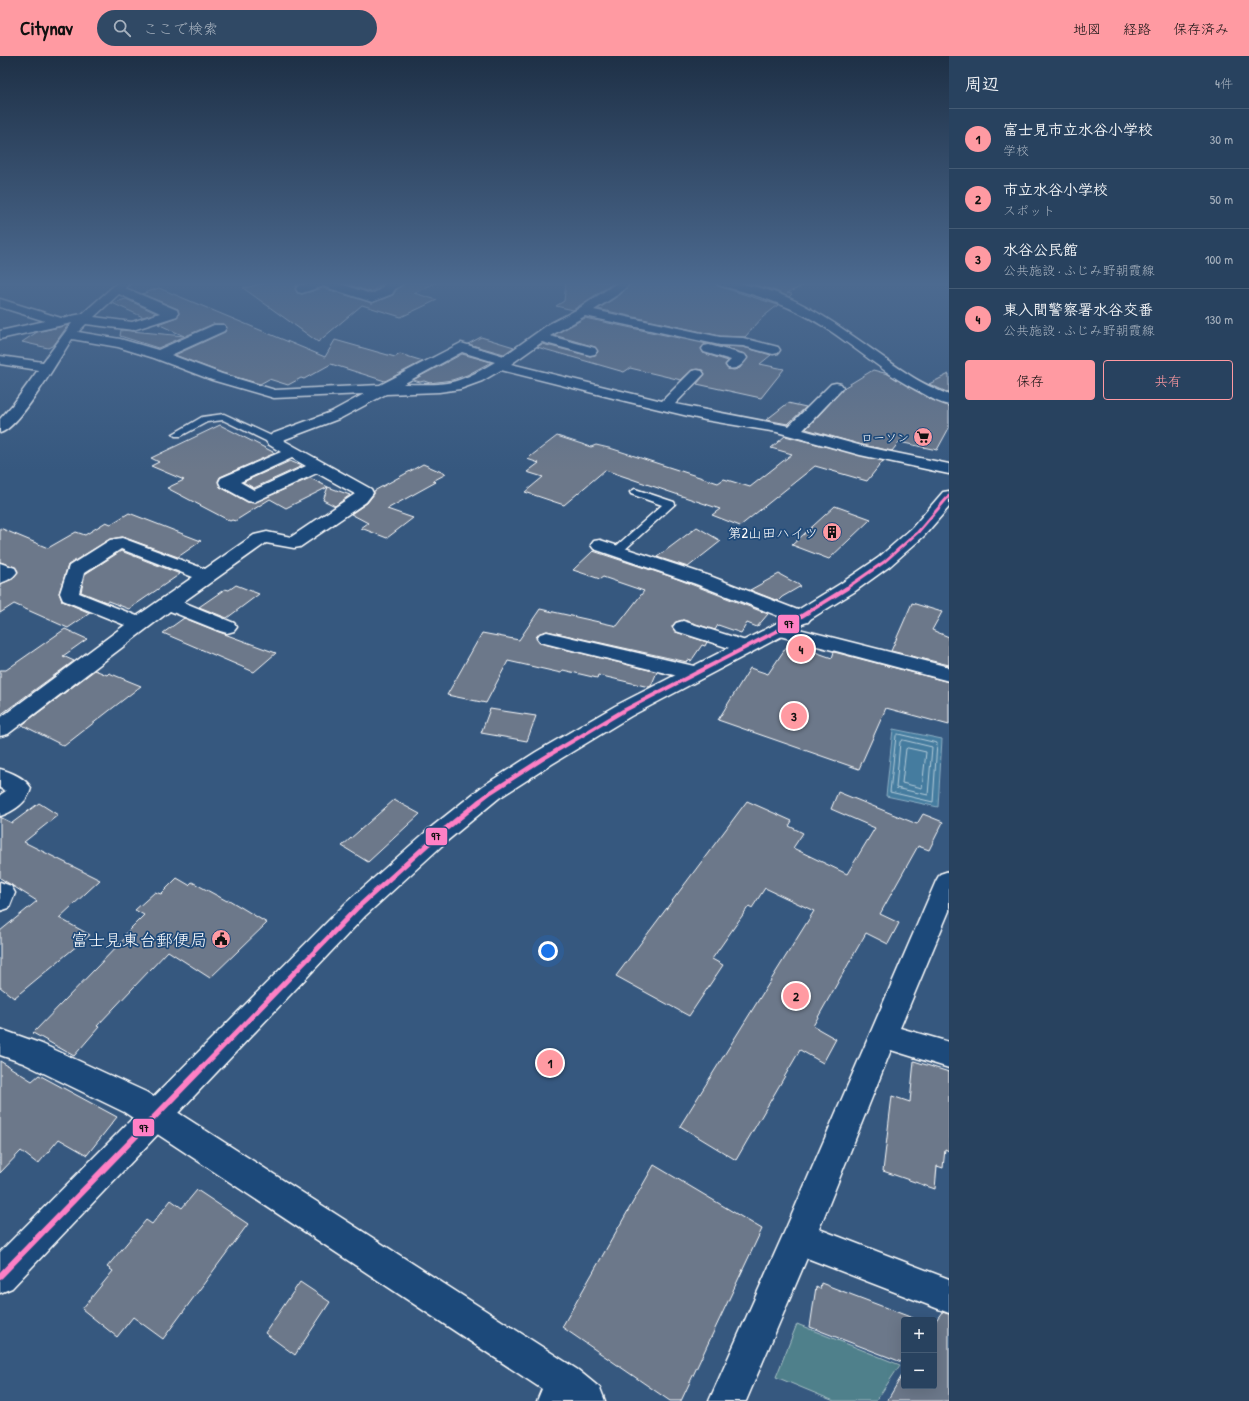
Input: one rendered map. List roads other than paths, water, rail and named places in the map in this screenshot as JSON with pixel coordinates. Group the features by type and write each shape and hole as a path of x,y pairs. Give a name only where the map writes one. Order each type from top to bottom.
{"street":[{"path":"0,428 16,412 63,345"},
{"path":"126,345 159,355 217,377 274,394 387,388 439,388 460,385 477,378 503,363 529,345"},
{"path":"159,355 182,345"},
{"path":"568,345 590,351"},
{"path":"714,345 708,349 740,358 733,365"},
{"path":"753,345 773,350"},
{"path":"860,345 904,377 949,401"},
{"path":"0,729 139,624 260,539 267,537 294,543 360,498 365,493 274,441 277,438 336,415 461,347 503,363 599,391 792,432 860,450 949,469"},
{"path":"0,360 48,367"},
{"path":"665,406 697,374"},
{"path":"335,390 356,379"},
{"path":"792,432 836,387"},
{"path":"293,452 227,482 254,497 318,466"},
{"path":"0,1276 356,909 438,835 491,792 544,758 623,711 801,618 884,562 918,532 949,496"},
{"path":"139,624 70,596 69,593 76,570 116,544 122,544 206,576"},
{"path":"600,545 703,580 801,618"},
{"path":"0,569 8,572 0,577"},
{"path":"168,603 227,627"},
{"path":"684,627 745,647"},
{"path":"779,630 949,674"},
{"path":"547,638 694,673"},
{"path":"0,777 19,788 18,794 0,807"},
{"path":"727,1401 799,1238 883,1034 949,881"},
{"path":"0,892 2,893 0,902"},
{"path":"883,1034 949,1055"},
{"path":"0,1042 32,1053 128,1099 569,1395"},
{"path":"799,1238 949,1296"}],"lane":[{"path":"178,434 205,419 224,417 274,441"},
{"path":"617,551 670,504 635,492"}],"water":[{"path":"893,729 942,739 938,807 886,796"}],"place":[{"name":"ローソン","path":"923,437"},
{"name":"第2山田ハイツ","path":"832,532"},
{"name":"東入間警察署水谷交番","path":"801,649"},
{"name":"水谷公民館","path":"794,716"},
{"name":"富士見東台郵便局","path":"221,939"},
{"name":"市立水谷小学校","path":"796,996"},
{"name":"富士見市立水谷小学校","path":"550,1063"}]}
